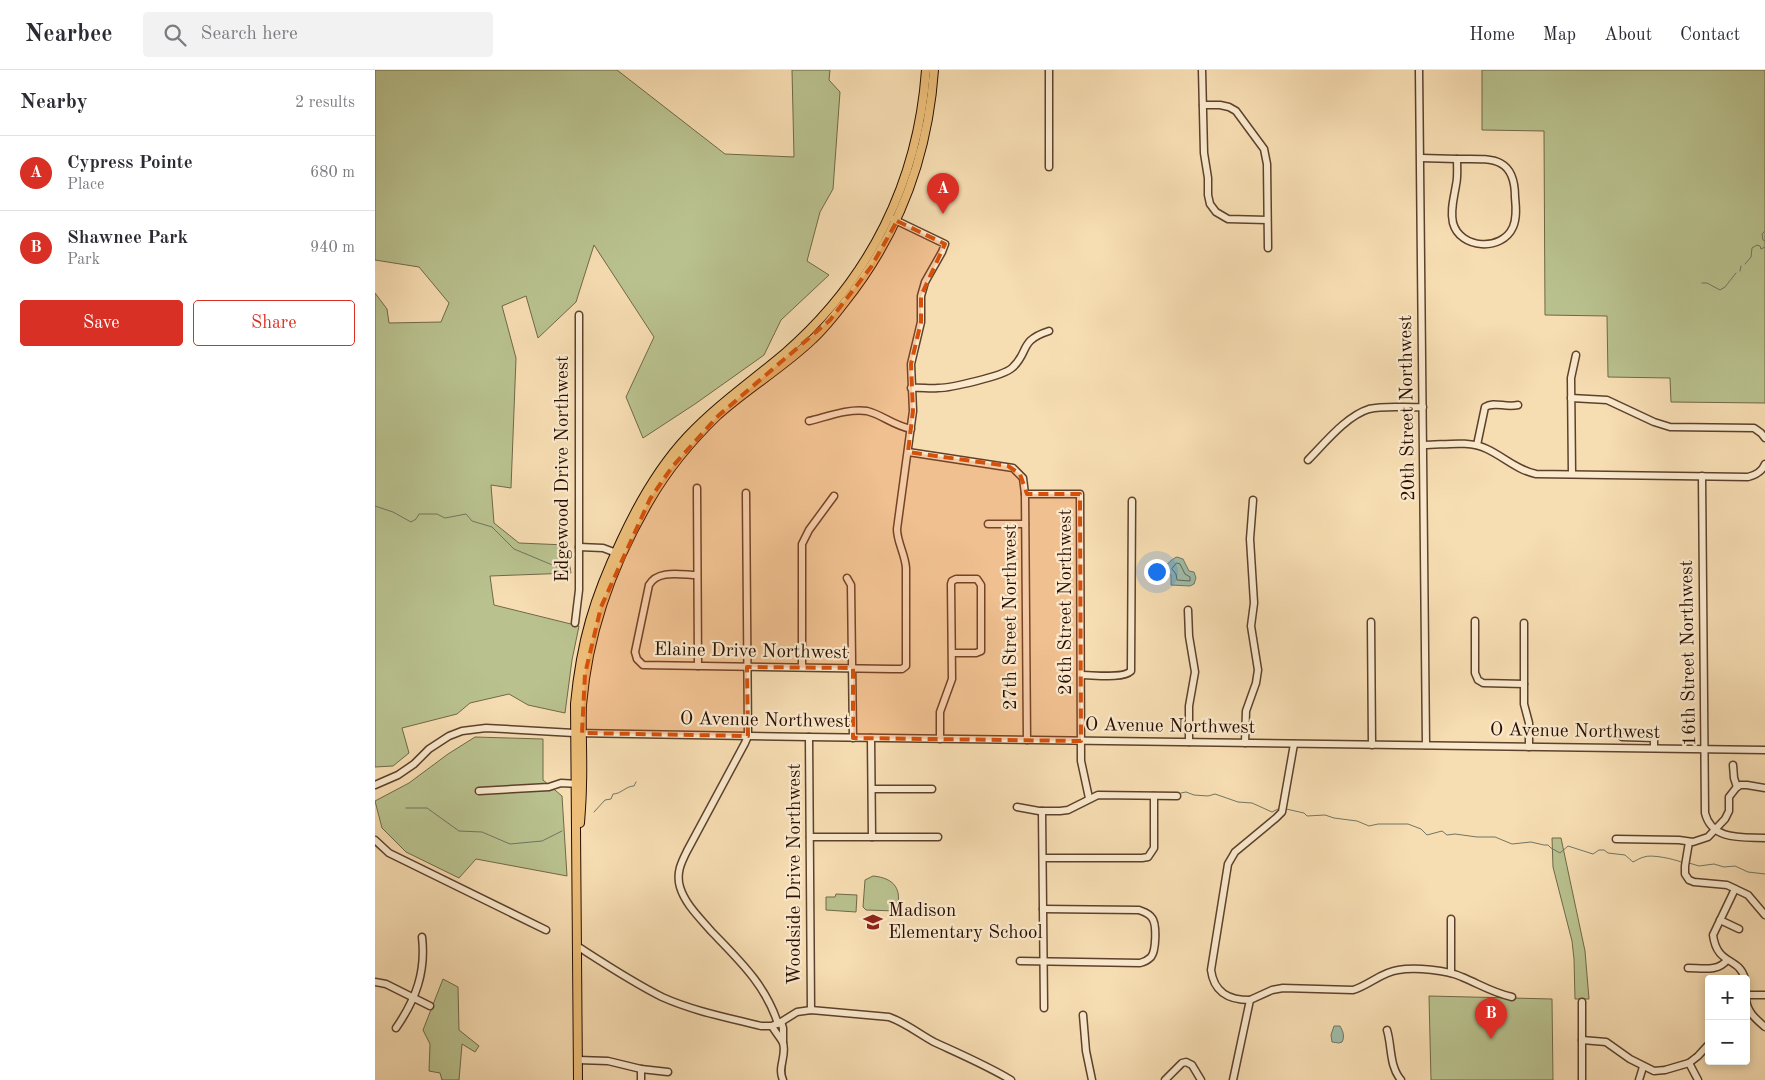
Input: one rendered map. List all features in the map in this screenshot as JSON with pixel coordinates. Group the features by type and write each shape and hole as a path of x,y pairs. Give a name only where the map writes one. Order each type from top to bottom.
{"main road":[{"path":"893,219 916,140 926,70"},
{"path":"578,1080 578,672 593,605 604,577 619,554 644,496 676,450 712,411 784,354 825,314 864,264 893,219 916,169 923,143 931,99 933,70"}],"street":[{"path":"1049,70 1049,167"},
{"path":"1202,70 1204,160 1208,178 1210,204 1216,212 1228,220 1267,220"},
{"name":"20th Street Northwest","path":"1419,70 1426,745"},
{"path":"1203,105 1220,105 1229,107 1236,112 1264,149 1267,164 1268,248"},
{"path":"1421,158 1457,158 1495,160 1507,167 1513,177 1515,188 1515,223 1509,235 1499,242 1486,244 1471,242 1455,229 1452,205 1457,184 1457,158"},
{"path":"893,219 945,244 922,290 921,322 911,364 913,411 907,452 1008,466 1020,474 1024,482 1025,494"},
{"name":"Edgewood Drive Northwest","path":"575,623 579,596 579,315"},
{"path":"911,388 945,388 1003,373 1012,368 1030,340 1037,335 1049,331"},
{"path":"1572,474 1571,398 1572,371 1576,355"},
{"path":"1571,398 1607,400 1654,422 1670,427 1754,428 1765,438"},
{"path":"1477,445 1485,407 1493,404 1509,407 1518,405"},
{"path":"1307,460 1349,420 1360,413 1377,408 1423,407"},
{"path":"809,421 858,410 877,415 898,426 911,429"},
{"path":"1424,445 1477,445 1486,448 1526,472 1542,474 1755,476 1765,464"},
{"name":"Elaine Drive Northwest","path":"697,575 663,575 653,579 649,585 635,652 639,662 647,666 902,669 906,666 906,568 897,529 907,452"},
{"name":"16th Street Northwest","path":"1702,476 1705,806 1707,818 1714,828"},
{"path":"697,488 698,666"},
{"path":"746,493 748,736 687,850 680,865 678,876 680,887 687,903 703,923 751,974 765,994 777,1024 783,1028 784,1051 780,1070 783,1080"},
{"name":"26th Street Northwest","path":"1025,494 1080,494 1081,761 1089,798"},
{"name":"27th Street Northwest","path":"1025,494 1027,740"},
{"path":"802,668 802,544 809,530 834,496"},
{"path":"1245,743 1246,712 1256,683 1257,670 1251,626 1254,603 1250,539 1253,500"},
{"path":"1081,675 1121,676 1127,675 1131,671 1132,501"},
{"path":"988,524 1025,524"},
{"path":"579,547 603,548 619,554"},
{"path":"847,578 851,584 853,738"},
{"path":"940,739 940,712 952,680 951,582 956,579 977,579 981,584 981,651 976,653 952,653"},
{"path":"1188,610 1189,636 1195,672 1189,706 1189,742"},
{"path":"1475,621 1475,673 1478,680 1483,683 1524,684"},
{"path":"1371,622 1372,745"},
{"path":"1523,624 1524,704 1529,723 1529,748"},
{"name":"O Avenue Northwest","path":"375,785 398,775 437,743 462,731 486,728 578,733 853,738 1765,750"},
{"name":"Woodside Drive Northwest","path":"809,737 811,1010"},
{"path":"1622,737 1654,738 1654,748"},
{"path":"871,738 872,837"},
{"path":"1294,744 1282,812 1235,852 1229,862 1211,970 1212,980 1216,987 1222,993 1239,1000 1250,1000 1272,990 1283,988 1353,990 1361,988 1399,969 1438,970 1451,972 1498,994 1512,997"},
{"path":"1733,765 1737,787"},
{"path":"479,791 549,786 561,783 579,784"},
{"path":"1616,839 1679,840 1689,842 1705,838 1706,834 1729,811 1729,798 1737,787 1747,785 1765,788"},
{"path":"872,788 932,789"},
{"path":"1017,807 1043,811 1068,810 1098,795 1177,796"},
{"path":"1043,858 1142,858 1148,856 1153,851 1155,845 1154,796"},
{"path":"1043,811 1044,1008"},
{"path":"1714,828 1726,836 1765,838"},
{"path":"810,837 939,837"},
{"path":"375,840 389,853 546,930"},
{"path":"1689,842 1685,866 1685,874 1689,880 1727,885 1747,895 1765,915"},
{"path":"1735,889 1713,935 1717,950 1727,960 1740,968 1743,975"},
{"path":"1020,961 1140,963 1151,957 1154,952 1155,922 1146,912 1139,910 1043,909"},
{"path":"1451,919 1451,972"},
{"path":"1719,920 1739,929"},
{"path":"396,1028 413,997 422,974 422,937"},
{"path":"577,946 617,972 663,997 691,1007 761,1026 777,1024 797,1012 811,1010 889,1017 932,1041 975,1060 1011,1080"},
{"path":"1688,968 1714,968 1723,966 1727,960"},
{"path":"375,982 386,984 430,1006"},
{"path":"1750,995 1765,995"},
{"path":"1233,1080 1250,1000"},
{"path":"1582,1002 1582,1080"},
{"path":"1750,1010 1765,1028"},
{"path":"1083,1015 1086,1051 1092,1080"},
{"path":"1387,1030 1392,1059 1401,1080"},
{"path":"1582,1040 1606,1042 1643,1067 1654,1071 1689,1063 1705,1048"},
{"path":"578,1060 608,1061 641,1069 668,1072"},
{"path":"1165,1080 1182,1062 1192,1064 1201,1080"},
{"path":"1689,1063 1698,1080"},
{"path":"1639,1080 1643,1067"},
{"path":"641,1069 641,1080"}],"highlighted area":[{"path":"897,221 945,244 921,296 921,322 911,364 913,411 908,452 1008,466 1020,474 1027,494 1080,494 1081,741 853,738 853,668 747,667 748,736 582,733 585,674 601,607 650,499 672,467 718,416 830,320 871,267"}],"green space":[{"path":"375,70 617,70 725,154 794,157 792,70 830,70 829,80 840,92 833,189 820,212 807,261 829,275 781,320 764,355 643,438 626,397 654,337 594,245 576,302 538,338 526,296 502,306 516,358 511,488 491,485 494,523 519,543 566,545 571,573 490,576 494,605 579,626 572,660 565,713 528,705 509,694 470,703 457,714 402,728 409,753 393,766 375,767 375,293 387,309 389,323 441,322 449,303 419,267 375,260"},
{"path":"1482,70 1765,70 1765,403 1671,402 1670,378 1608,377 1607,316 1545,315 1544,131 1482,130"},
{"path":"475,737 543,739 543,780 562,796 567,876 476,859 459,878 406,852 382,828 375,801 409,783"},
{"path":"1552,838 1561,838 1585,951 1589,999 1575,999 1572,941 1553,867"},
{"path":"873,876 887,879 895,886 898,891 896,911 866,910 863,907 865,880"},
{"path":"836,894 857,895 856,912 826,910 826,897 835,897"},
{"path":"443,979 458,987 459,1030 479,1046 475,1052 462,1044 459,1080 442,1080 440,1073 429,1071 430,1044 423,1030"},
{"path":"1429,996 1552,999 1553,1080 1431,1080"}],"water":[{"path":"1177,557 1183,559 1189,571 1194,572 1196,578 1194,584 1190,586 1171,585 1171,575 1164,574 1168,564"},
{"path":"1334,1026 1340,1026 1343,1032 1342,1042 1332,1042 1331,1035"}],"waterway":[{"path":"1765,231 1762,234 1765,241"},
{"path":"1745,264 1751,257 1752,248 1757,245 1761,249 1765,247"},
{"path":"1740,271 1741,266"},
{"path":"1702,283 1707,283 1720,290 1725,287 1736,273"},
{"path":"375,506 393,512 411,522 419,514 437,514 445,518 466,514 472,521 492,527 514,549 562,569"},
{"path":"594,812 605,800 611,799 613,794 634,786 636,782"},
{"path":"1181,793 1186,792 1194,795 1208,796 1215,794 1238,802 1252,803 1272,812 1280,808"},
{"path":"406,808 427,808 459,831 482,832 510,844 542,841 562,831"},
{"path":"1286,809 1304,813 1307,816 1325,815 1357,821 1369,826 1378,824 1408,824 1421,829 1427,835 1442,831 1447,835 1495,837 1512,844 1531,842 1548,845 1560,853 1568,846 1593,854 1599,850 1604,850 1608,853 1625,855 1633,862 1647,856 1668,858 1681,862"},
{"path":"1689,863 1699,866 1714,864 1724,867 1735,866 1748,872 1765,874"}],"place":[{"name":"Cypress Pointe","path":"943,214"},
{"name":"Madison Elementary School","path":"873,922"},
{"name":"Shawnee Park","path":"1491,1039"}]}
